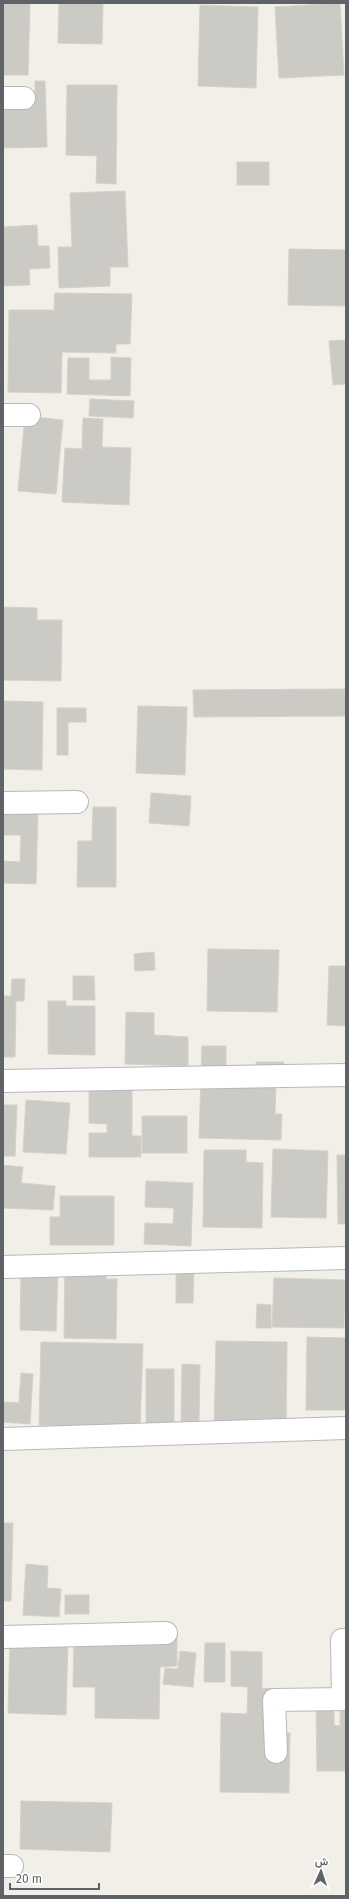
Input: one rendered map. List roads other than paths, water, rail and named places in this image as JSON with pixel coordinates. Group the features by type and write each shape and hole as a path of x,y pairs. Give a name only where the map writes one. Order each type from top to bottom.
{"street":[{"path":"3,415 29,414"},
{"path":"3,803 77,802"},
{"path":"3,1081 346,1075"},
{"path":"3,1267 346,1258"},
{"path":"3,1439 346,1428"},
{"path":"3,1636 166,1633"},
{"path":"276,1752 274,1700 344,1699 342,1640 346,1640"}]}
